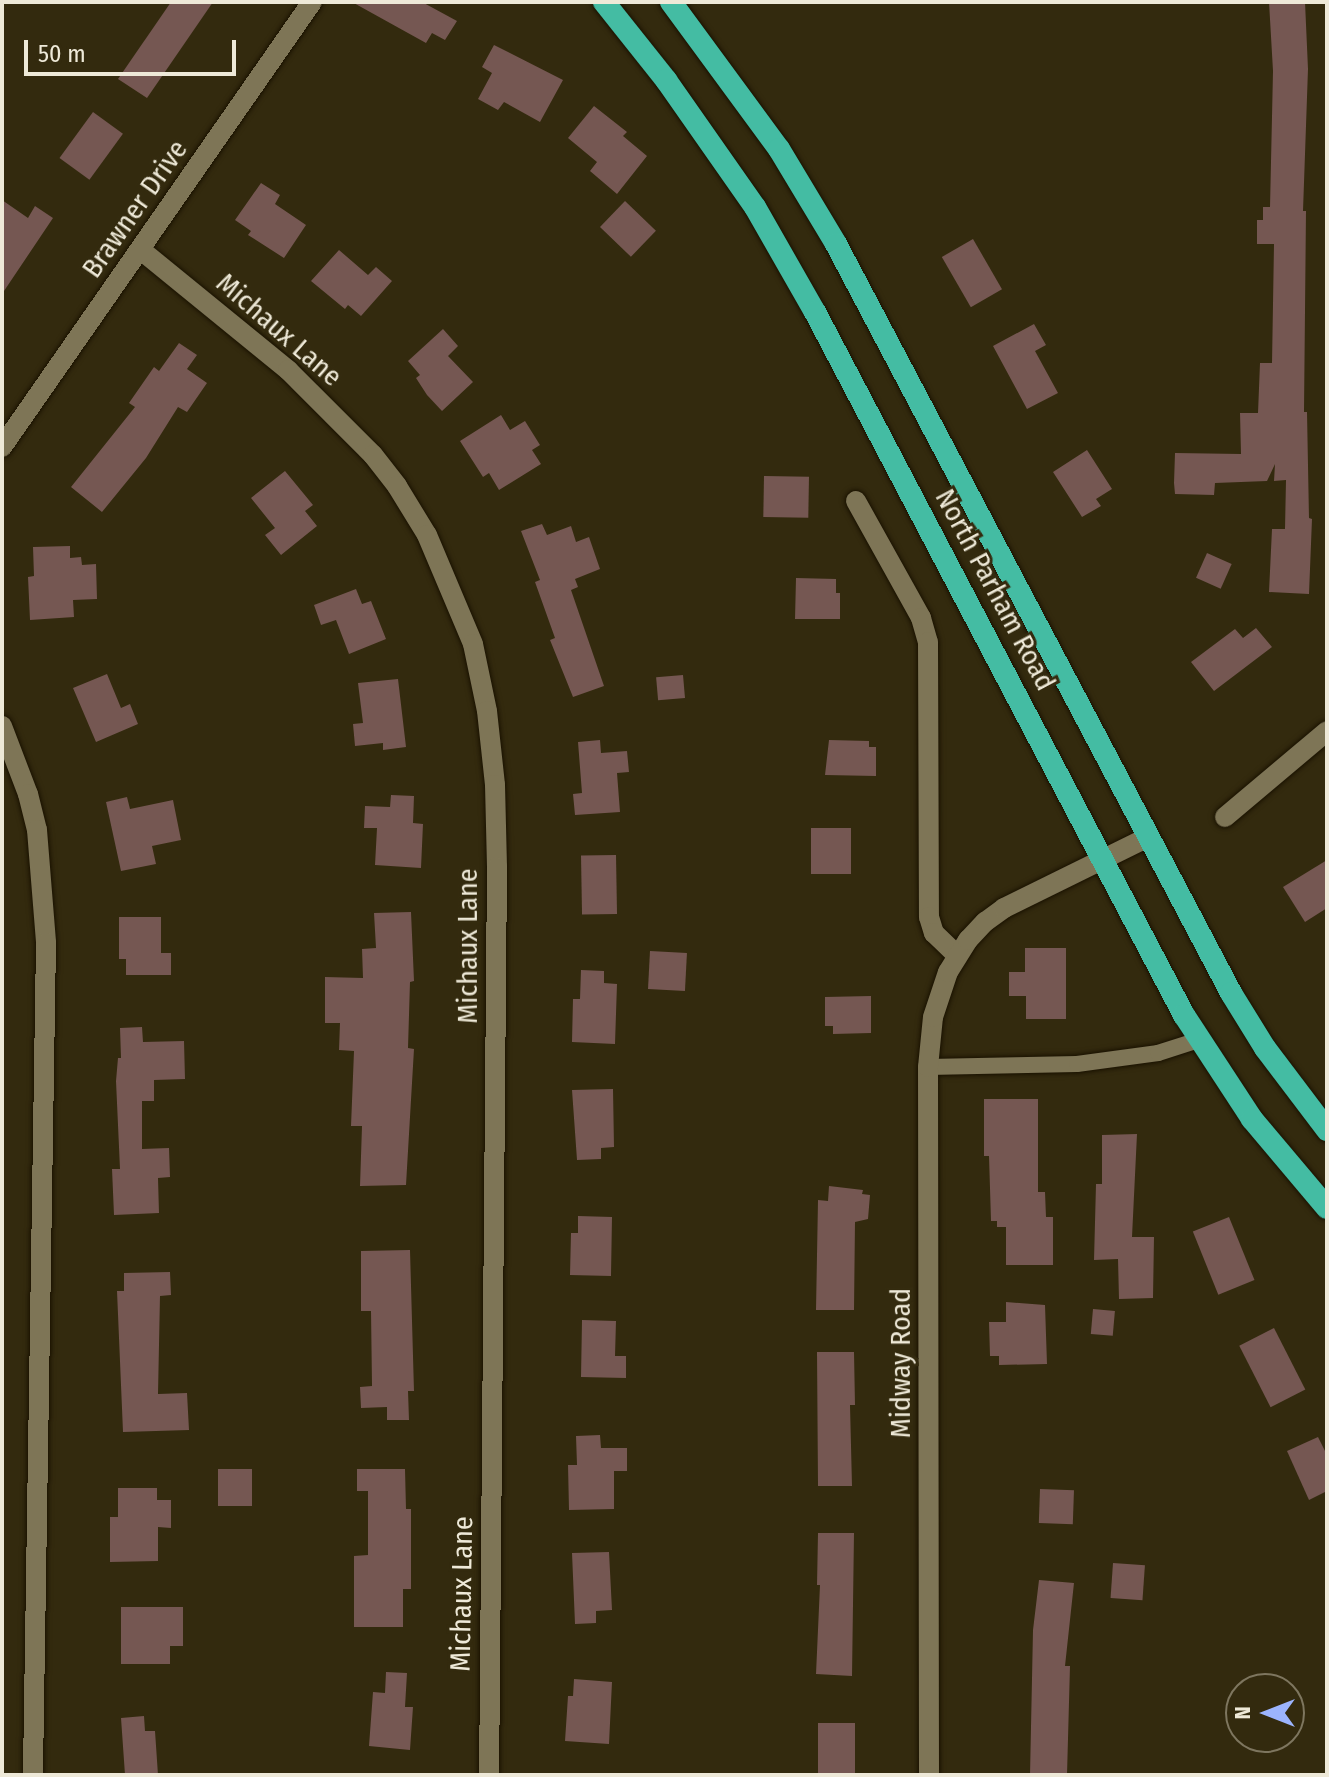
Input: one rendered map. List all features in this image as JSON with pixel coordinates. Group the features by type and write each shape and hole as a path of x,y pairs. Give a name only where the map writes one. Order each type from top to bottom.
{"highway":[{"name":"North Parham Road","path":"604,2 699,125 783,255 1199,1040 1252,1119 1327,1208"},
{"name":"North Parham Road","path":"671,2 772,139 836,244 1231,993 1272,1058 1327,1130"}],"street":[{"name":"Brawner Drive","path":"2,447 312,2"},
{"name":"Michaux Lane","path":"141,250 288,370 373,455 397,486 427,535 473,644 487,711 495,785 497,867 489,1775"},
{"path":"856,501 921,618 928,642 929,917 934,933 957,955"},
{"path":"2,726 28,794 37,830 46,943 33,1775"},
{"path":"1225,817 1327,731"},
{"name":"Midway Road","path":"929,1775 928,1067 933,1017 957,955 985,922 1004,908 1148,837"}],"lane":[{"path":"928,1067 1077,1064 1158,1053 1199,1040"}],"building":[{"path":"171,2 213,2 147,98 118,79"},
{"path":"352,2 422,2 457,21 445,40 432,33 426,43"},
{"path":"1269,2 1305,2 1308,69 1303,211 1306,211 1304,412 1307,412 1309,518 1312,519 1309,594 1269,592 1272,529 1285,529 1286,480 1274,481 1275,464 1267,481 1215,483 1214,495 1175,494 1174,483 1175,453 1241,454 1240,413 1258,413 1260,363 1272,363 1274,244 1257,244 1257,220 1263,220 1263,207 1270,207 1273,71"},
{"path":"494,45 563,80 540,122 504,102 498,110 478,99 492,73 482,67"},
{"path":"594,106 627,132 623,136 647,156 617,194 590,171 597,162 568,138"},
{"path":"93,112 123,134 89,180 59,158"},
{"path":"261,183 280,195 275,204 306,225 284,258 248,235 251,231 235,220"},
{"path":"2,200 28,218 35,206 53,218 2,294"},
{"path":"625,201 656,231 631,257 600,227"},
{"path":"973,239 1002,289 971,307 942,257"},
{"path":"339,250 368,275 376,267 392,281 361,316 348,305 345,309 311,281"},
{"path":"1034,324 1046,345 1035,351 1058,393 1027,409 993,346"},
{"path":"443,329 458,346 448,356 473,382 442,411 427,395 416,378 420,375 408,361"},
{"path":"179,343 197,355 187,369 207,383 187,412 178,407 146,458 102,512 71,487 135,407 129,403 154,367 159,371"},
{"path":"501,415 510,430 525,421 540,445 532,450 541,464 499,490 489,473 483,477 460,441"},
{"path":"1087,450 1112,489 1096,499 1101,506 1082,517 1053,472"},
{"path":"285,471 313,505 305,511 317,526 281,555 265,535 275,528 251,498"},
{"path":"764,476 809,477 808,518 763,517"},
{"path":"542,524 547,535 571,526 576,542 589,537 600,569 575,579 578,587 571,590 604,686 573,697 550,640 555,638 535,582 540,580 521,531"},
{"path":"70,546 70,558 81,557 82,565 96,564 97,599 73,600 74,617 30,620 28,577 34,576 33,547"},
{"path":"1207,553 1232,564 1221,589 1196,578"},
{"path":"796,578 836,579 836,593 840,593 840,619 795,619"},
{"path":"356,589 362,604 371,601 386,639 349,654 336,620 321,625 314,605"},
{"path":"1256,628 1272,647 1214,691 1191,662 1235,629 1243,638"},
{"path":"107,674 121,708 130,704 138,724 96,742 73,688"},
{"path":"683,675 685,698 658,700 656,677"},
{"path":"398,679 406,747 383,750 383,743 355,746 353,724 363,723 358,683"},
{"path":"600,740 601,753 627,751 629,772 617,773 620,812 575,815 573,794 582,793 578,742"},
{"path":"829,740 869,741 869,747 876,747 876,776 825,775"},
{"path":"391,795 414,796 413,823 423,824 421,868 375,865 377,828 364,828 365,806 390,807"},
{"path":"127,797 130,809 173,800 181,840 152,846 156,864 121,871 106,802"},
{"path":"811,828 851,828 851,874 811,874"},
{"path":"616,855 617,914 582,915 581,856"},
{"path":"1327,860 1327,908 1305,922 1283,887"},
{"path":"411,912 414,981 410,982 408,1048 414,1049 406,1185 360,1186 362,1126 351,1126 354,1051 339,1050 340,1023 325,1023 325,977 363,978 362,949 376,948 374,913"},
{"path":"119,917 161,917 161,953 171,953 171,975 126,975 126,959 119,959"},
{"path":"1025,948 1066,948 1066,1019 1026,1019 1026,996 1009,996 1009,972 1025,972"},
{"path":"650,951 687,953 685,991 648,989"},
{"path":"581,970 604,971 604,983 617,984 615,1044 572,1042 573,999 580,999"},
{"path":"871,996 871,1033 833,1034 833,1026 825,1026 825,997"},
{"path":"142,1027 143,1042 184,1041 185,1079 154,1080 154,1101 142,1101 142,1149 169,1148 170,1177 158,1178 159,1213 114,1215 112,1169 120,1169 116,1081 118,1058 121,1058 120,1028"},
{"path":"613,1089 614,1147 601,1148 601,1159 577,1160 572,1090"},
{"path":"984,1099 1038,1099 1038,1192 1045,1192 1046,1217 1053,1217 1053,1265 1006,1265 1006,1227 997,1227 997,1221 991,1221 989,1156 984,1156"},
{"path":"1137,1134 1132,1237 1154,1237 1153,1298 1119,1299 1118,1259 1094,1260 1096,1184 1102,1184 1102,1135"},
{"path":"829,1186 863,1190 862,1194 870,1195 868,1219 855,1222 854,1310 816,1310 818,1200 828,1201"},
{"path":"578,1216 612,1217 611,1276 570,1275 571,1233 578,1233"},
{"path":"1229,1217 1254,1280 1218,1295 1193,1232"},
{"path":"410,1250 414,1391 408,1391 409,1420 387,1420 387,1407 361,1408 360,1387 372,1386 371,1311 361,1311 361,1251"},
{"path":"170,1272 171,1295 160,1296 158,1394 187,1393 189,1430 123,1432 117,1291 124,1291 124,1273"},
{"path":"1006,1302 1045,1305 1047,1364 999,1365 999,1356 990,1356 989,1322 1006,1322"},
{"path":"1093,1309 1115,1311 1113,1336 1091,1334"},
{"path":"582,1320 616,1321 615,1356 626,1356 626,1378 581,1377"},
{"path":"1274,1328 1305,1389 1271,1407 1239,1346"},
{"path":"817,1352 854,1352 855,1405 850,1405 852,1486 818,1486"},
{"path":"600,1435 601,1448 627,1448 627,1471 614,1471 614,1509 569,1510 568,1465 577,1465 576,1436"},
{"path":"1318,1437 1327,1455 1327,1491 1309,1500 1287,1451"},
{"path":"218,1469 252,1469 252,1506 218,1506"},
{"path":"357,1469 405,1469 406,1509 411,1509 411,1589 403,1589 403,1627 354,1627 354,1556 368,1555 368,1491 357,1491"},
{"path":"118,1488 157,1488 157,1500 171,1500 171,1528 158,1527 158,1561 110,1562 110,1517 118,1517"},
{"path":"1040,1489 1074,1490 1073,1524 1039,1523"},
{"path":"818,1533 854,1533 852,1676 816,1674 820,1585 817,1585"},
{"path":"609,1552 612,1610 596,1611 596,1623 575,1624 572,1553"},
{"path":"1113,1563 1145,1565 1142,1600 1111,1598"},
{"path":"1039,1580 1074,1583 1065,1666 1070,1666 1067,1775 1030,1775 1033,1630"},
{"path":"121,1607 183,1607 183,1646 170,1646 170,1664 121,1664"},
{"path":"386,1672 407,1673 405,1707 413,1707 410,1750 369,1746 373,1692 385,1693"},
{"path":"574,1679 612,1682 609,1744 565,1741 568,1696 573,1696"},
{"path":"144,1716 145,1731 155,1731 158,1775 125,1775 121,1718"},
{"path":"818,1723 855,1723 855,1775 818,1775"}]}
